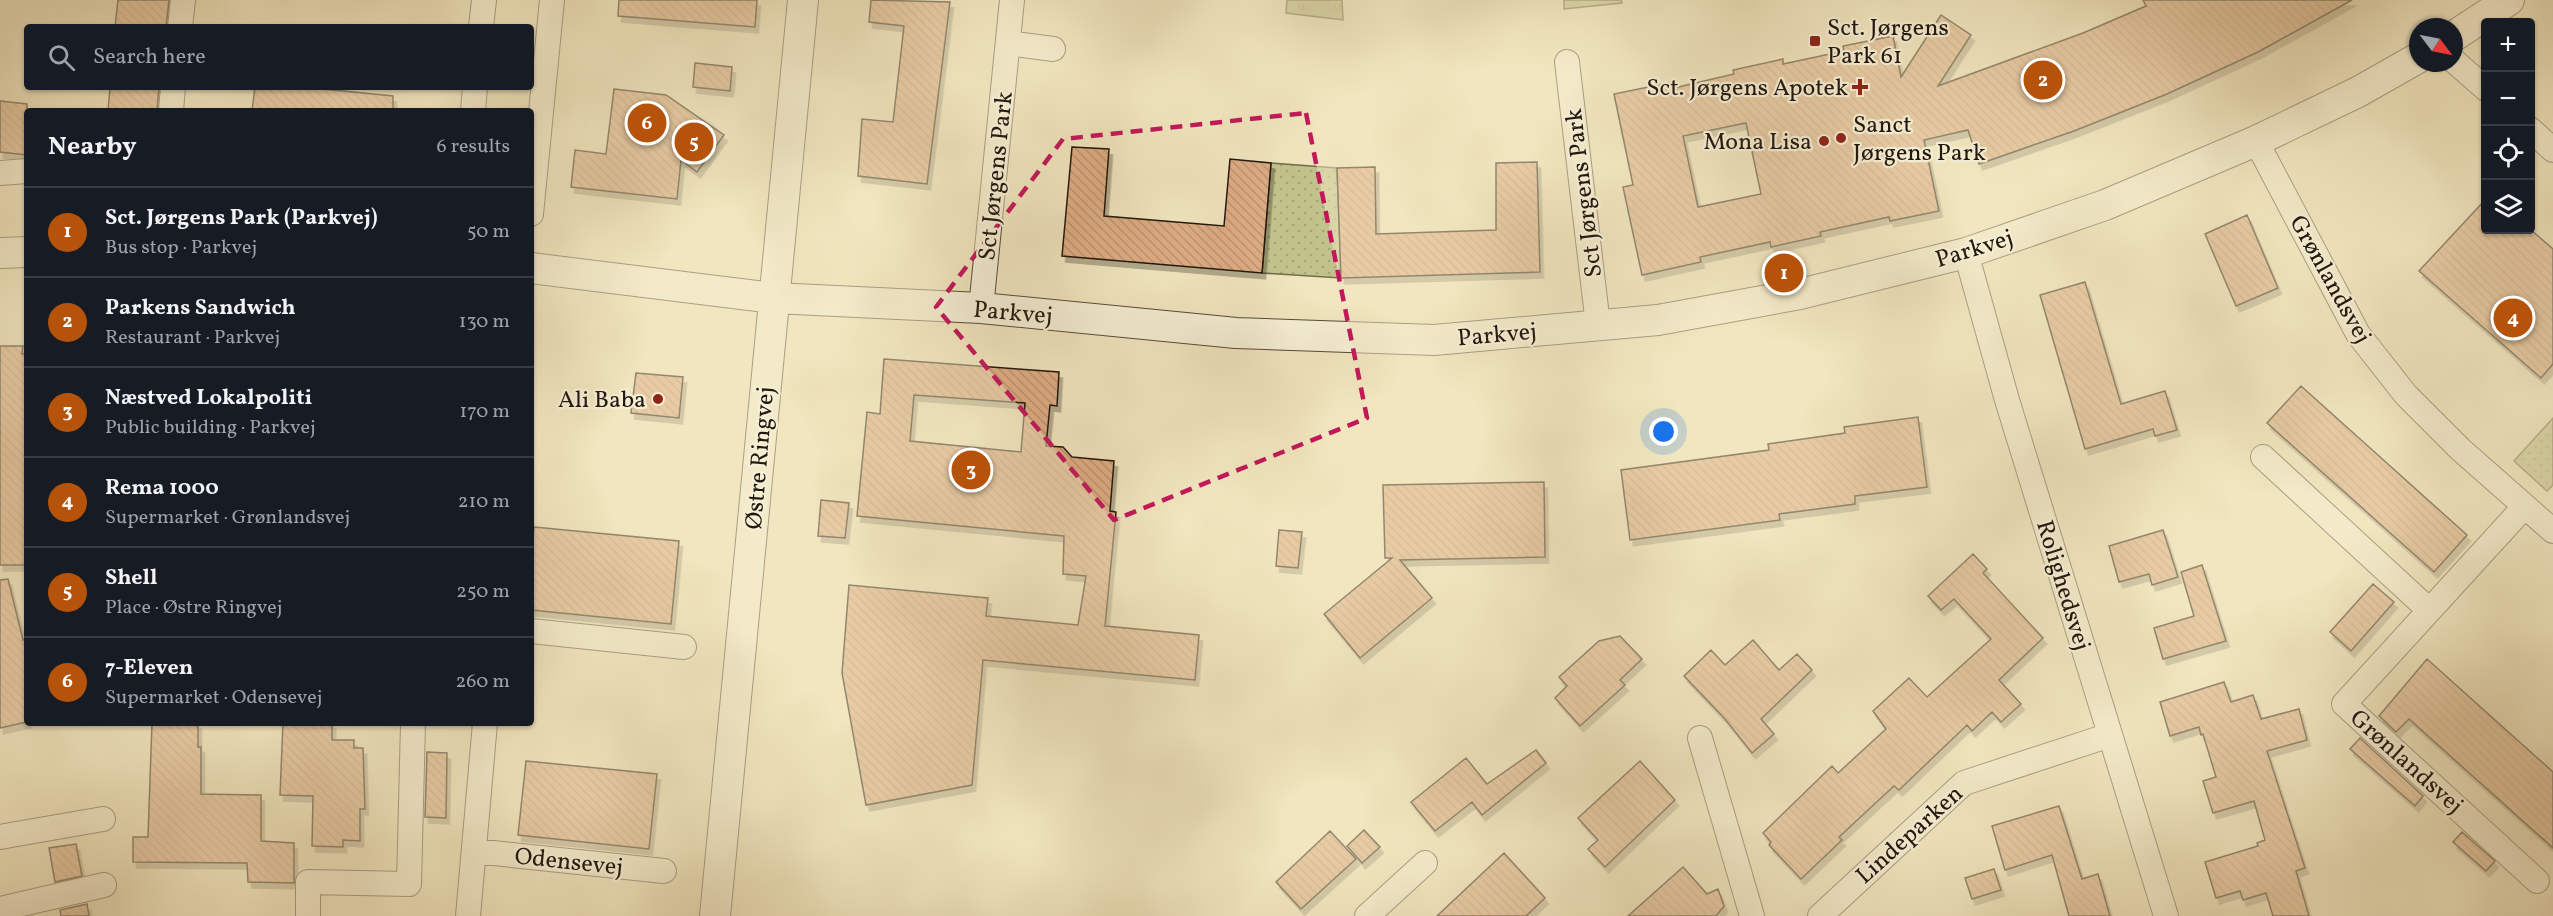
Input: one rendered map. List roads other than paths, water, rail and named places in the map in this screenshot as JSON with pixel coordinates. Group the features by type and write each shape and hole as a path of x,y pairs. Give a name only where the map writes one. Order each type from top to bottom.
{"street":[{"path":"180,24 183,0"},
{"path":"481,24 484,0"},
{"path":"534,153 539,54 552,0"},
{"name":"Østre Ringvej","path":"715,916 803,0"},
{"name":"Sct Jørgens Park","path":"981,308 1012,0"},
{"path":"2463,30 2509,0"},
{"path":"1008,43 1053,49"},
{"name":"Sct Jørgens Park","path":"1567,62 1598,325"},
{"name":"Parkvej","path":"534,268 774,298 981,308 1236,333 1423,340 1658,320 1800,294 1966,253 2105,205 2256,141 2358,92 2409,63"},
{"path":"2463,69 2481,85"},
{"path":"171,108 173,90"},
{"path":"473,108 475,90"},
{"path":"2535,134 2553,150"},
{"name":"Grønlandsvej","path":"2256,141 2358,334 2406,395 2460,449 2543,516 2429,610 2344,704 2537,881"},
{"path":"0,173 24,171"},
{"path":"0,253 24,252"},
{"name":"Rolighedsvej","path":"1966,253 2007,400 2166,916"},
{"path":"2263,457 2429,610"},
{"path":"534,631 684,647"},
{"path":"308,916 308,882 409,884 413,726"},
{"path":"468,916 485,726"},
{"name":"Lindeparken","path":"1820,916 1964,783 2110,735"},
{"path":"1700,738 1752,916"},
{"path":"0,837 104,819"},
{"name":"Odensevej","path":"474,851 664,871"},
{"path":"1367,916 1425,862"},
{"path":"0,909 104,885"}],"place":[{"name":"Sct. Jørgens Park 61","path":"1815,41"},
{"name":"Parkens Sandwich","path":"2043,80"},
{"name":"Sct. Jørgens Apotek","path":"1860,87"},
{"name":"7-Eleven","path":"647,123"},
{"name":"Sanct Jørgens Park","path":"1841,138"},
{"name":"Mona Lisa","path":"1824,141"},
{"name":"Shell","path":"694,142"},
{"name":"Sct. Jørgens Park (Parkvej)","path":"1784,273"},
{"name":"Rema 1000","path":"2513,318"},
{"name":"Ali Baba","path":"658,399"},
{"name":"Næstved Lokalpoliti","path":"971,470"}]}
